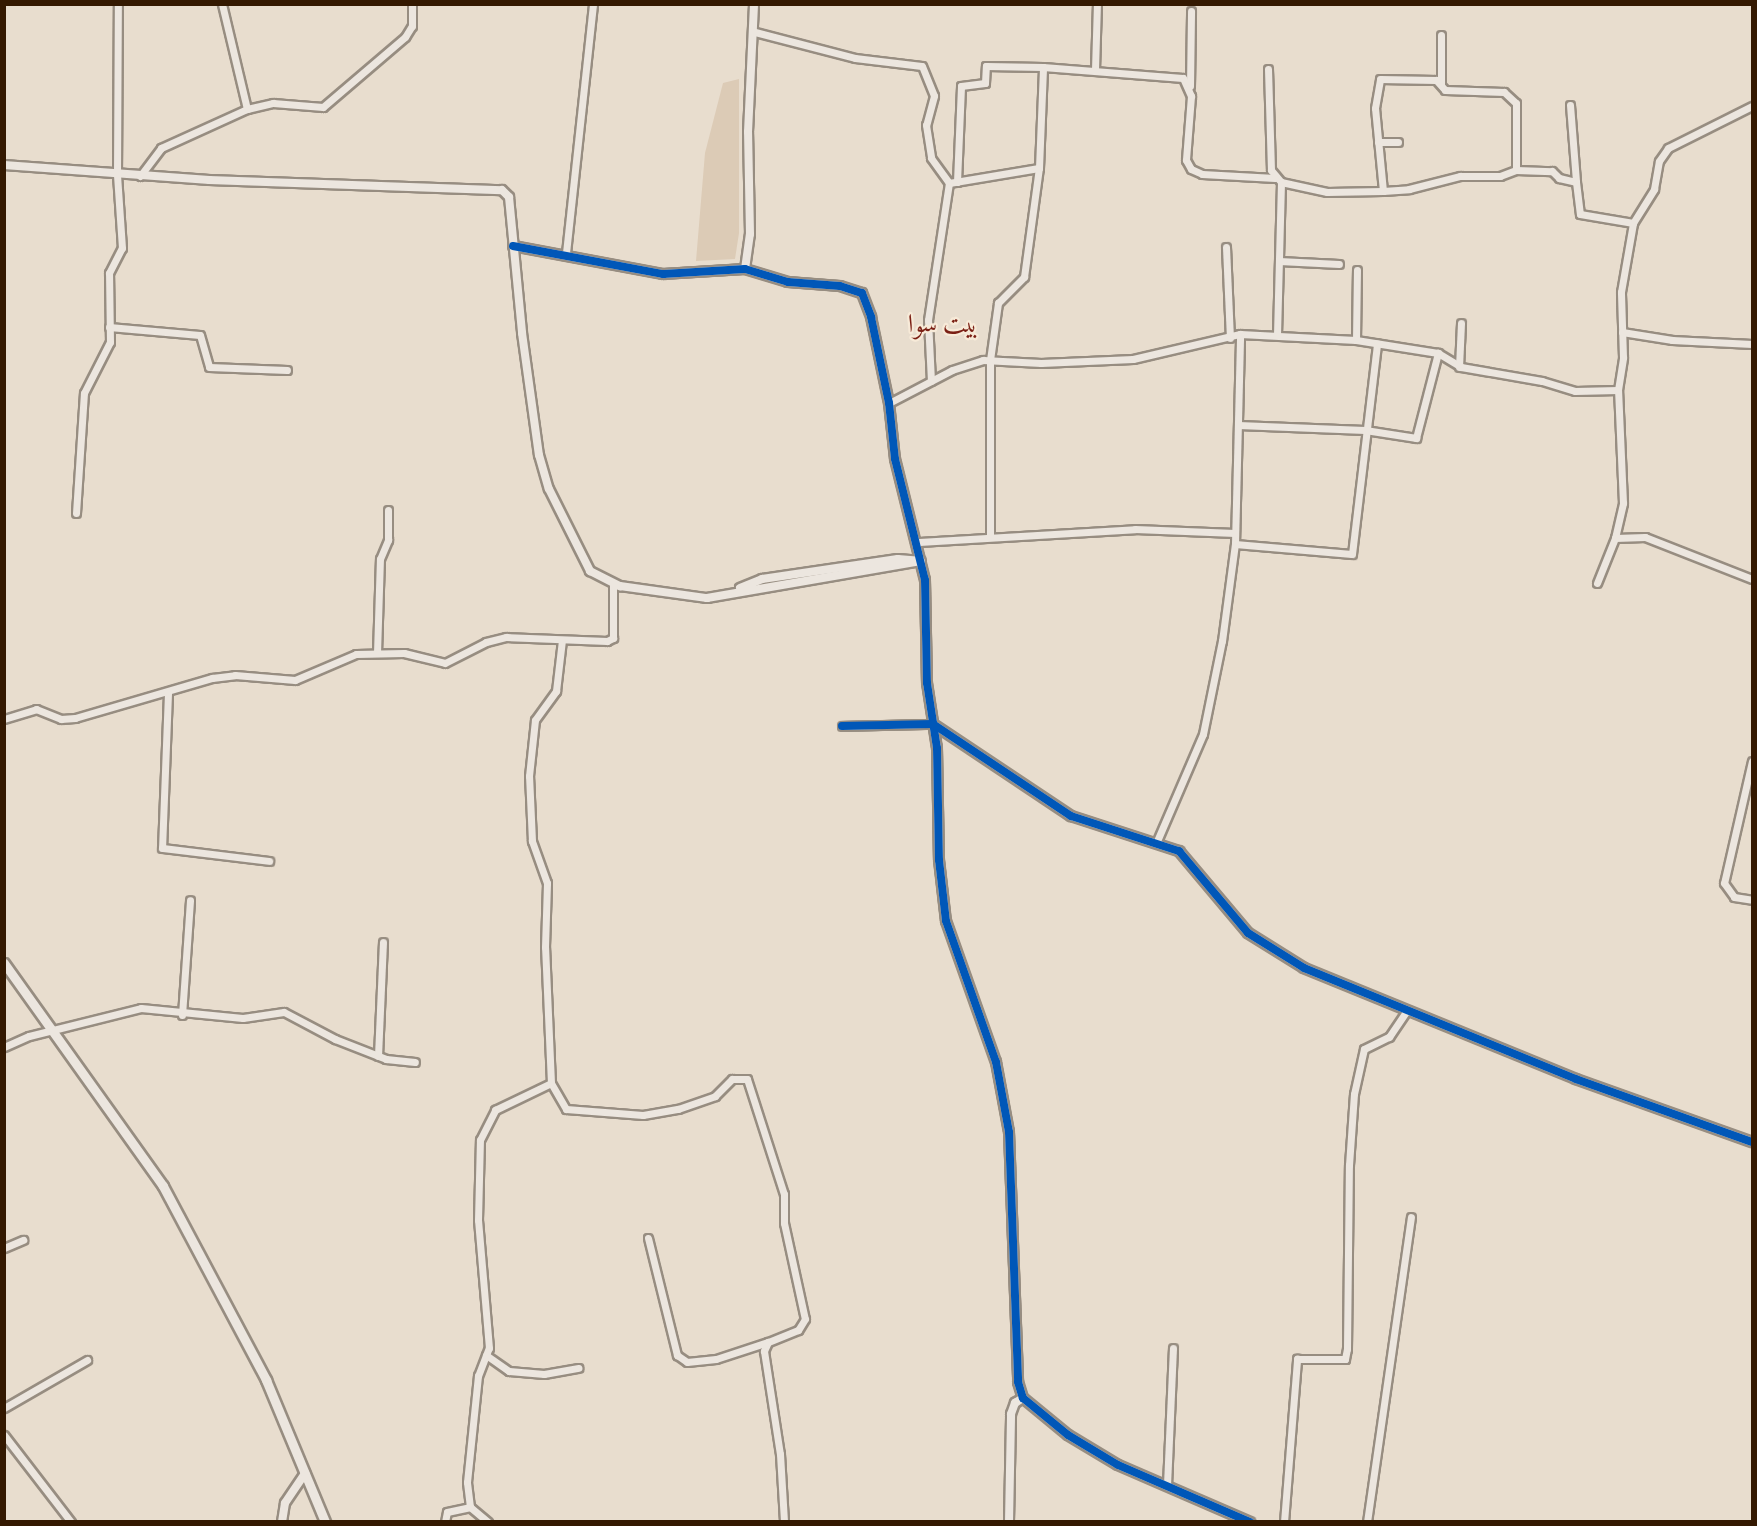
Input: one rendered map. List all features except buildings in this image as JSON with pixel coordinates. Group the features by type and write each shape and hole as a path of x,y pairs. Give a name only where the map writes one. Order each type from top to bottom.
{"main road":[{"path":"4,963 163,1186 266,1380 325,1521"}],"street":[{"path":"76,513 84,393 110,342 110,273 122,248 117,174 118,4"},
{"path":"222,4 247,109"},
{"path":"140,176 161,148 247,109 273,103 323,107 405,37 412,26 412,4"},
{"path":"566,253 593,4"},
{"path":"745,268 750,234 749,105 755,32 754,4"},
{"path":"1095,70 1097,4"},
{"path":"1191,11 1186,160 1191,170 1202,174 1278,180 1327,192 1410,189 1460,176 1500,176 1516,170 1552,171 1558,178 1575,182"},
{"path":"755,32 855,58 922,66 933,96 926,125 932,158 949,183 928,320 931,381"},
{"path":"1441,35 1441,84"},
{"path":"957,182 961,86 985,83 986,66 1176,75 1190,87"},
{"path":"990,536 990,360 998,303 1024,277 1039,168 1043,67"},
{"path":"1268,69 1271,171 1278,180 1277,335"},
{"path":"1383,191 1375,108 1380,79 1436,80 1445,90 1504,92 1516,103 1516,170"},
{"path":"1570,105 1575,182 1580,214 1633,223"},
{"path":"1597,583 1615,538 1623,503 1618,390 1622,332 1621,292 1633,223 1654,189 1659,161 1668,148 1752,106"},
{"path":"1378,142 1398,142"},
{"path":"4,165 140,176 502,190 509,197 513,246 543,472 584,563 596,577 613,584 697,597 735,591 762,579 898,559 921,561"},
{"path":"949,183 1039,168"},
{"path":"513,246 566,253 663,274 745,268 788,282 840,286 862,293 871,317 889,403 898,469 919,542 926,590 927,683 933,724 946,921 996,1062 1009,1132 1018,1382 1023,1398 1068,1435 1118,1465 1250,1521"},
{"path":"1226,248 1230,338"},
{"path":"1279,261 1339,264"},
{"path":"1356,340 1358,270"},
{"path":"1460,367 1461,323"},
{"path":"109,327 200,335 209,367 287,370"},
{"path":"1622,332 1672,340 1752,344"},
{"path":"889,403 972,363 990,360 1041,363 1133,359 1240,334 1356,340 1438,352 1460,367 1542,381 1575,392 1618,390"},
{"path":"1157,841 1182,791 1207,718 1235,544 1240,334"},
{"path":"1235,544 1352,554 1377,343"},
{"path":"1238,425 1365,430 1416,438 1438,352"},
{"path":"376,653 380,559 388,540 388,510"},
{"path":"919,542 1135,529 1235,533"},
{"path":"1615,538 1645,537 1752,579"},
{"path":"4,719 36,709 61,719 75,718 168,693 212,678 235,675 295,680 344,657 376,653 404,653 445,663 486,642 506,637 607,641 613,638 613,584"},
{"path":"562,640 556,691 535,720 530,776 532,841 547,883 545,947 551,1083 566,1109 643,1115 678,1110 714,1096 732,1078 747,1078 784,1194 784,1223 805,1319 798,1330 768,1342 716,1359 687,1362 677,1354 648,1238"},
{"path":"168,693 162,848 269,861"},
{"path":"842,726 933,724 1071,816 1157,841 1185,857 1222,907 1248,933 1304,968 1576,1079 1752,1142"},
{"path":"1752,762 1724,883 1734,897 1752,900"},
{"path":"182,1015 190,900"},
{"path":"378,1056 383,942"},
{"path":"4,1047 29,1036 53,1032 141,1008 182,1015 243,1017 284,1012 378,1056 415,1062"},
{"path":"1284,1521 1297,1359 1345,1359 1347,1349 1351,1141 1354,1094 1364,1049 1389,1037 1407,1010"},
{"path":"488,1521 470,1507 467,1482 478,1376 486,1355 478,1220 480,1140 495,1110 551,1083"},
{"path":"1367,1521 1411,1217"},
{"path":"4,1248 22,1240"},
{"path":"768,1342 764,1351 780,1454 784,1521"},
{"path":"1167,1485 1173,1348"},
{"path":"486,1355 509,1371 544,1374 578,1368"},
{"path":"4,1408 87,1360"},
{"path":"1009,1521 1011,1414 1015,1403 1023,1398"},
{"path":"4,1435 71,1521"},
{"path":"282,1521 285,1503 305,1473"},
{"path":"445,1521 447,1512 470,1507"}],"shaded area":[{"path":"739,79 739,233 735,259 696,261 705,153 723,83"}],"cycle path":[{"path":"513,246 663,274 745,269 788,282 840,286 862,293 871,317 889,403 895,459 925,580 927,683 937,748 939,860 946,921 996,1062 1009,1132 1018,1382 1023,1398 1068,1435 1118,1465 1250,1522"},
{"path":"842,726 933,724 1071,816 1179,851 1248,933 1304,968 1576,1079 1752,1142"}],"district":[{"name":"بيت سوا","path":"943,326"}]}
